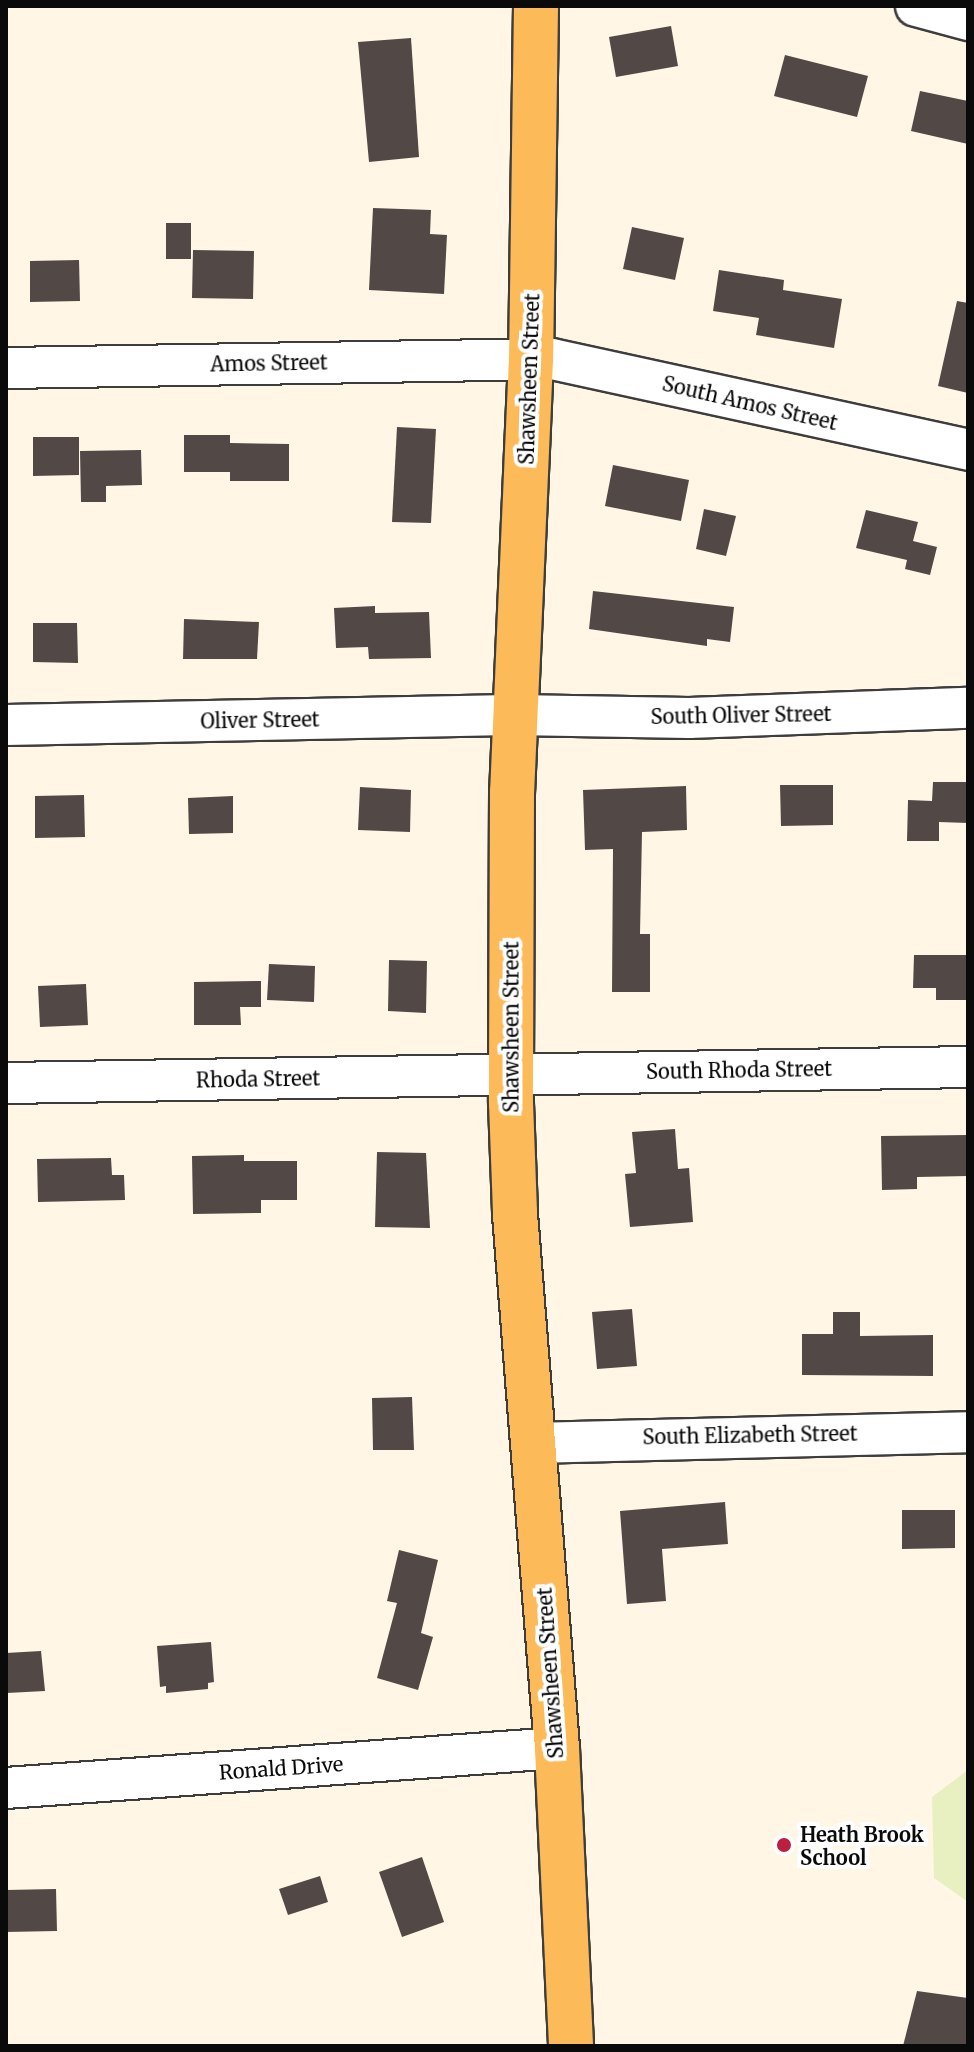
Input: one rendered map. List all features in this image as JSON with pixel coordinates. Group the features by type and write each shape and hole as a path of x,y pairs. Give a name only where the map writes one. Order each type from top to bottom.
{"main road":[{"name":"Shawsheen Street","path":"536,6 531,359 514,715 511,1074 515,1214 557,1748 571,2046"}],"street":[{"path":"916,6 968,20"},
{"name":"Amos Street","path":"6,368 531,359"},
{"name":"South Amos Street","path":"531,359 968,450"},
{"name":"South Oliver Street","path":"514,715 689,718 968,708"},
{"name":"Oliver Street","path":"6,725 514,715"},
{"name":"South Rhoda Street","path":"511,1074 968,1067"},
{"name":"Rhoda Street","path":"6,1083 511,1074"},
{"name":"South Elizabeth Street","path":"532,1443 968,1432"},
{"name":"Ronald Drive","path":"6,1788 557,1748"}],"green space":[{"path":"968,1770 968,1902 934,1878 932,1797"}],"building":[{"path":"671,26 678,66 616,77 609,37"},
{"path":"411,38 419,157 369,162 358,42"},
{"path":"785,55 868,76 857,117 774,96"},
{"path":"920,91 968,101 968,144 911,131"},
{"path":"373,208 431,210 430,234 447,235 444,294 369,290"},
{"path":"166,223 191,223 191,259 166,259"},
{"path":"632,227 684,238 675,280 623,269"},
{"path":"193,250 254,251 253,299 192,298"},
{"path":"79,260 80,301 30,302 30,261"},
{"path":"719,270 784,280 783,290 842,299 834,348 756,335 759,318 713,311"},
{"path":"957,301 968,303 968,393 938,386"},
{"path":"397,427 436,429 431,523 392,522"},
{"path":"184,435 230,435 230,443 289,444 289,481 230,481 230,472 184,472"},
{"path":"33,437 79,437 79,475 33,476"},
{"path":"141,450 142,485 106,486 106,502 81,502 80,451"},
{"path":"613,465 689,480 681,521 605,506"},
{"path":"704,509 736,516 726,556 696,549"},
{"path":"866,510 918,522 913,541 937,547 930,575 905,569 907,560 856,548"},
{"path":"593,591 734,607 730,642 707,639 707,646 589,629"},
{"path":"375,606 375,613 429,612 431,658 369,659 368,647 336,648 334,608"},
{"path":"184,619 259,622 257,659 183,659"},
{"path":"33,623 77,623 78,663 33,662"},
{"path":"933,782 968,782 968,823 939,822 939,841 907,841 908,800 932,801"},
{"path":"780,785 833,785 833,825 781,826"},
{"path":"686,786 687,830 642,832 640,934 650,934 650,992 612,992 613,849 585,850 583,790"},
{"path":"360,787 411,790 410,832 358,830"},
{"path":"84,795 85,837 35,838 35,796"},
{"path":"233,796 233,833 189,834 188,798"},
{"path":"914,955 968,955 968,1000 936,1000 936,988 913,988"},
{"path":"389,960 427,961 426,1013 388,1011"},
{"path":"269,964 315,966 314,1002 267,1000"},
{"path":"261,981 261,1007 240,1007 241,1025 194,1025 194,982"},
{"path":"86,984 88,1025 40,1027 38,986"},
{"path":"675,1129 678,1169 689,1168 693,1222 630,1227 625,1174 636,1173 632,1132"},
{"path":"968,1135 968,1176 917,1177 917,1189 882,1190 881,1136"},
{"path":"377,1152 426,1153 430,1228 375,1227"},
{"path":"244,1155 244,1161 297,1161 297,1200 261,1200 261,1213 193,1214 192,1156"},
{"path":"111,1158 112,1175 124,1175 125,1200 38,1202 37,1159"},
{"path":"632,1309 637,1366 597,1369 592,1312"},
{"path":"833,1312 860,1312 860,1336 933,1335 933,1376 802,1375 802,1334 833,1334"},
{"path":"412,1397 414,1450 373,1450 372,1398"},
{"path":"725,1502 728,1544 662,1549 666,1601 627,1604 620,1511"},
{"path":"902,1510 955,1510 955,1548 902,1549"},
{"path":"399,1550 438,1560 421,1633 433,1637 418,1690 377,1678 397,1603 387,1601"},
{"path":"211,1642 214,1682 208,1683 208,1689 166,1693 166,1686 160,1687 157,1646"},
{"path":"41,1651 45,1691 7,1693 6,1653"},
{"path":"422,1857 444,1922 402,1937 379,1872"},
{"path":"320,1876 328,1902 288,1915 279,1889"},
{"path":"56,1889 57,1931 6,1932 6,1890"},
{"path":"917,1991 968,1998 968,2046 903,2046"}],"place":[{"name":"Heath Brook School","path":"784,1845"}]}
